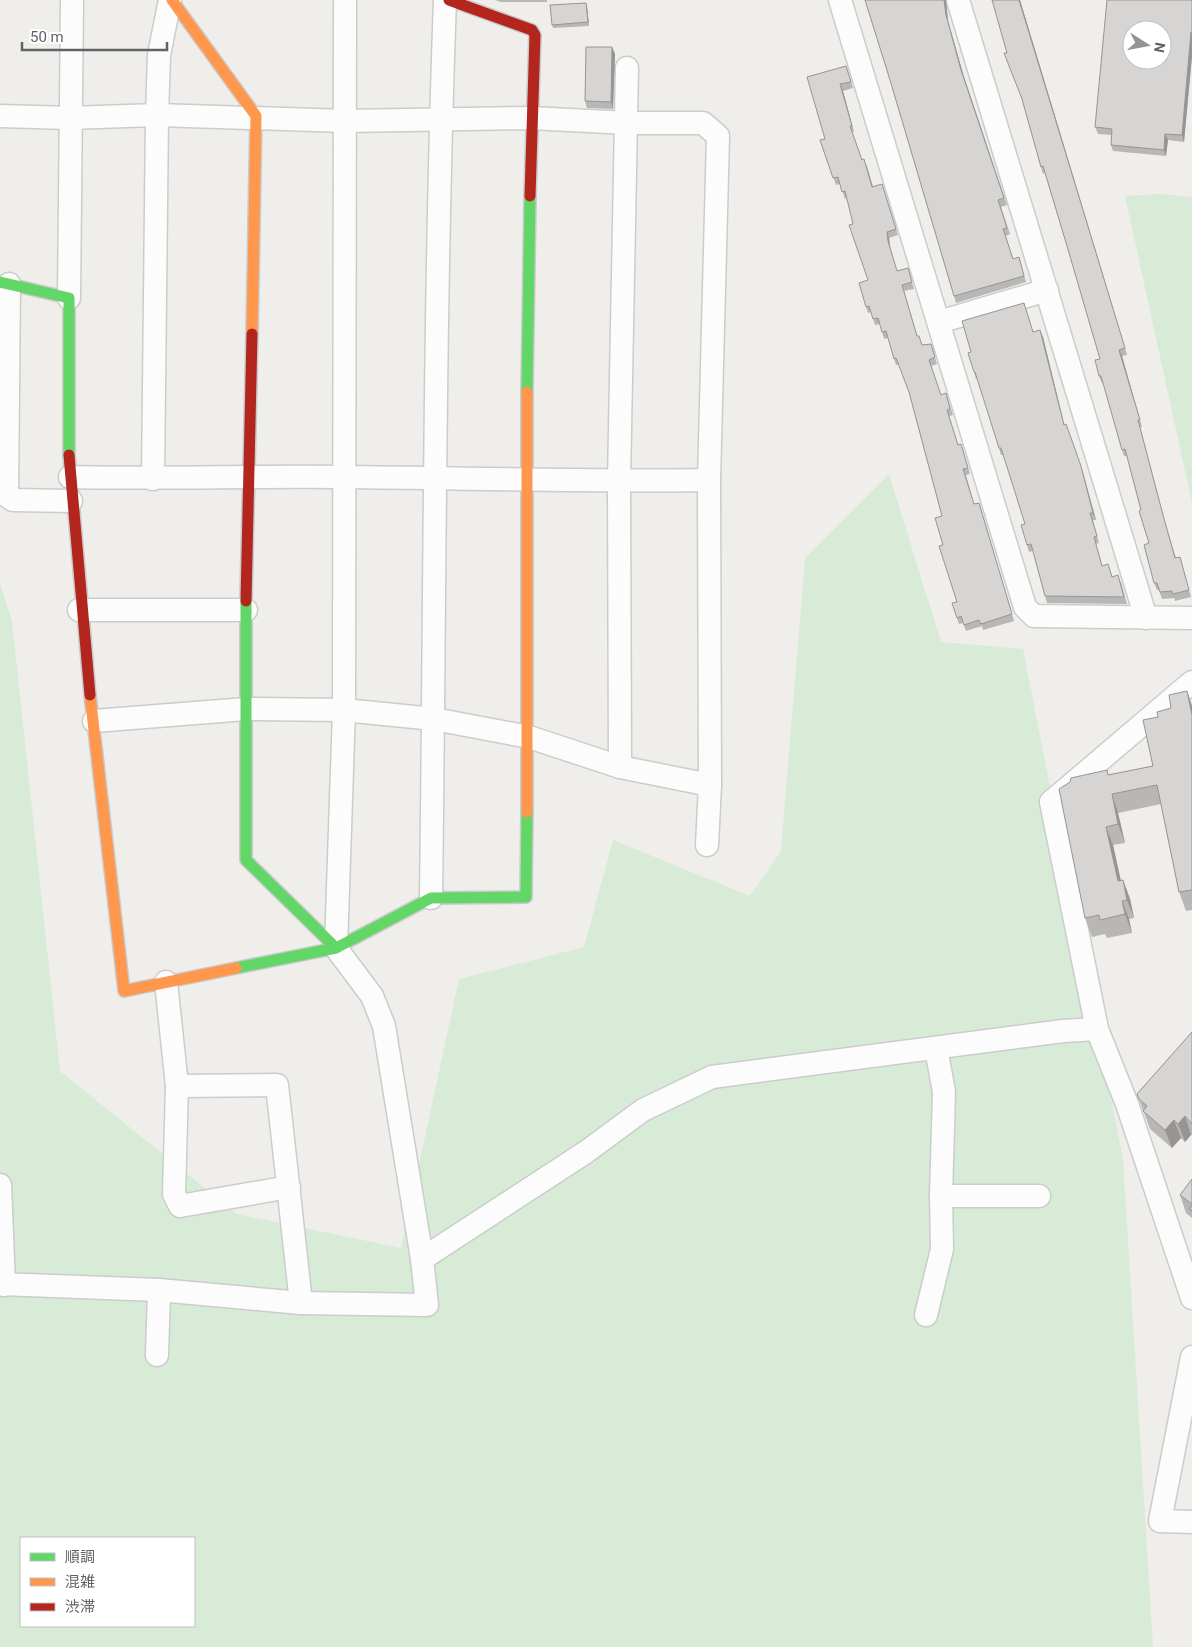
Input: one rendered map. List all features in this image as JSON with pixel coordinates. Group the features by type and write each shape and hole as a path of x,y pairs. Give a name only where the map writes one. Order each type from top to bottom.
{"street":[{"path":"72,0 69,118 71,501 79,610 94,721 124,991 336,948 431,898 526,897 529,737 526,479 531,118 535,35 532,30 449,0"},
{"path":"154,479 159,55 171,0"},
{"path":"0,1185 2,1285 159,1290 301,1303 426,1305 422,1259 384,1026 372,996 336,948 246,860 246,610 256,116 171,0"},
{"path":"336,948 344,710 345,0"},
{"path":"431,898 440,118 445,0"},
{"path":"840,0 1028,611 1034,616 1192,618"},
{"path":"958,0 1146,618"},
{"path":"620,767 619,481 627,68"},
{"path":"0,116 69,118 157,115 256,116 346,121 531,118 627,123 703,123 718,136 709,480 710,785 707,845"},
{"path":"69,298 4,283 4,496 13,500 71,501"},
{"path":"939,322 1047,290"},
{"path":"70,477 154,479 343,477 619,481 709,480"},
{"path":"79,610 246,610"},
{"path":"1192,682 1051,802 1097,1029 1127,1104 1192,1298"},
{"path":"94,721 246,709 344,710 434,719 529,737 620,767 710,785"},
{"path":"166,982 177,1086 174,1194 180,1206 289,1187"},
{"path":"422,1259 586,1152 643,1110 712,1077 1097,1029"},
{"path":"926,1315 942,1249 941,1196 944,1092 936,1048"},
{"path":"177,1086 277,1085 301,1303"},
{"path":"941,1196 1039,1196"},
{"path":"157,1355 159,1290"},
{"path":"1192,1357 1160,1522 1192,1522"}],"green space":[{"path":"1160,194 1192,197 1192,503 1125,196"},
{"path":"889,474 941,642 1023,649 1123,1159 1153,1647 0,1647 0,583 12,621 60,1071 237,1214 401,1248 459,979 584,947 613,840 750,896 781,851 805,558"}],"building":[{"path":"865,0 944,0 946,15 961,70 1004,198 998,200 1007,228 1003,229 1013,259 1019,257 1024,276 954,296"},
{"path":"992,0 1019,0 1125,348 1119,350 1140,420 1138,420 1175,558 1180,557 1189,590 1173,594 1172,591 1160,592 1157,583 1154,583 1144,545 1149,543 1139,511 1141,510 1125,449 1122,450 1095,360 1100,359 1022,99 1004,53 1007,53"},
{"path":"1107,0 1192,0 1192,32 1182,135 1165,134 1164,150 1111,145 1112,129 1095,127"},
{"path":"586,3 588,22 552,25 550,5"},
{"path":"586,47 612,47 611,102 585,101"},
{"path":"846,66 851,82 840,84 852,126 850,126 862,160 864,159 872,187 882,184 896,229 887,232 897,271 908,268 912,282 902,285 917,336 919,336 922,345 931,344 935,357 929,360 941,395 946,393 950,409 947,410 958,445 961,444 968,468 963,469 974,504 979,503 1012,614 981,624 979,620 964,625 961,616 957,618 952,603 957,602 939,546 943,545 935,518 942,516 909,392 896,358 894,359 886,331 882,332 878,318 873,319 869,306 866,307 859,283 868,280 849,225 853,224 845,191 842,192 838,177 833,178 820,140 825,139 807,77"},
{"path":"1024,303 1033,332 1040,330 1064,425 1066,424 1081,466 1093,513 1090,513 1097,536 1094,537 1102,566 1108,564 1112,577 1118,575 1124,597 1045,596 1031,544 1027,545 1021,525 1025,524 968,353 971,352 962,321"},
{"path":"1187,691 1192,715 1192,890 1179,892 1157,785 1112,794 1118,824 1106,827 1118,881 1123,880 1127,900 1122,901 1125,914 1100,920 1099,915 1085,918 1059,789 1070,782 1071,778 1107,770 1108,775 1153,766 1143,720 1158,717 1157,712 1171,708 1169,695"},
{"path":"1192,1032 1192,1124 1185,1116 1178,1124 1174,1120 1165,1130 1143,1111 1147,1106 1139,1099 1137,1094"},
{"path":"1192,1179 1192,1204 1180,1195"}],"traffic: fast":[{"path":"527,392 530,196"},
{"path":"0,282 69,298 69,455"},
{"path":"246,601 246,860 336,948"},
{"path":"236,968 336,948 431,898 526,897 527,812"}],"traffic: slow":[{"path":"172,0 256,116 252,334"},
{"path":"527,392 527,812"},
{"path":"90,695 124,991 236,968"}],"traffic: jam":[{"path":"449,0 532,30 535,35 530,196"},
{"path":"246,601 252,334"},
{"path":"69,455 90,695"}]}
